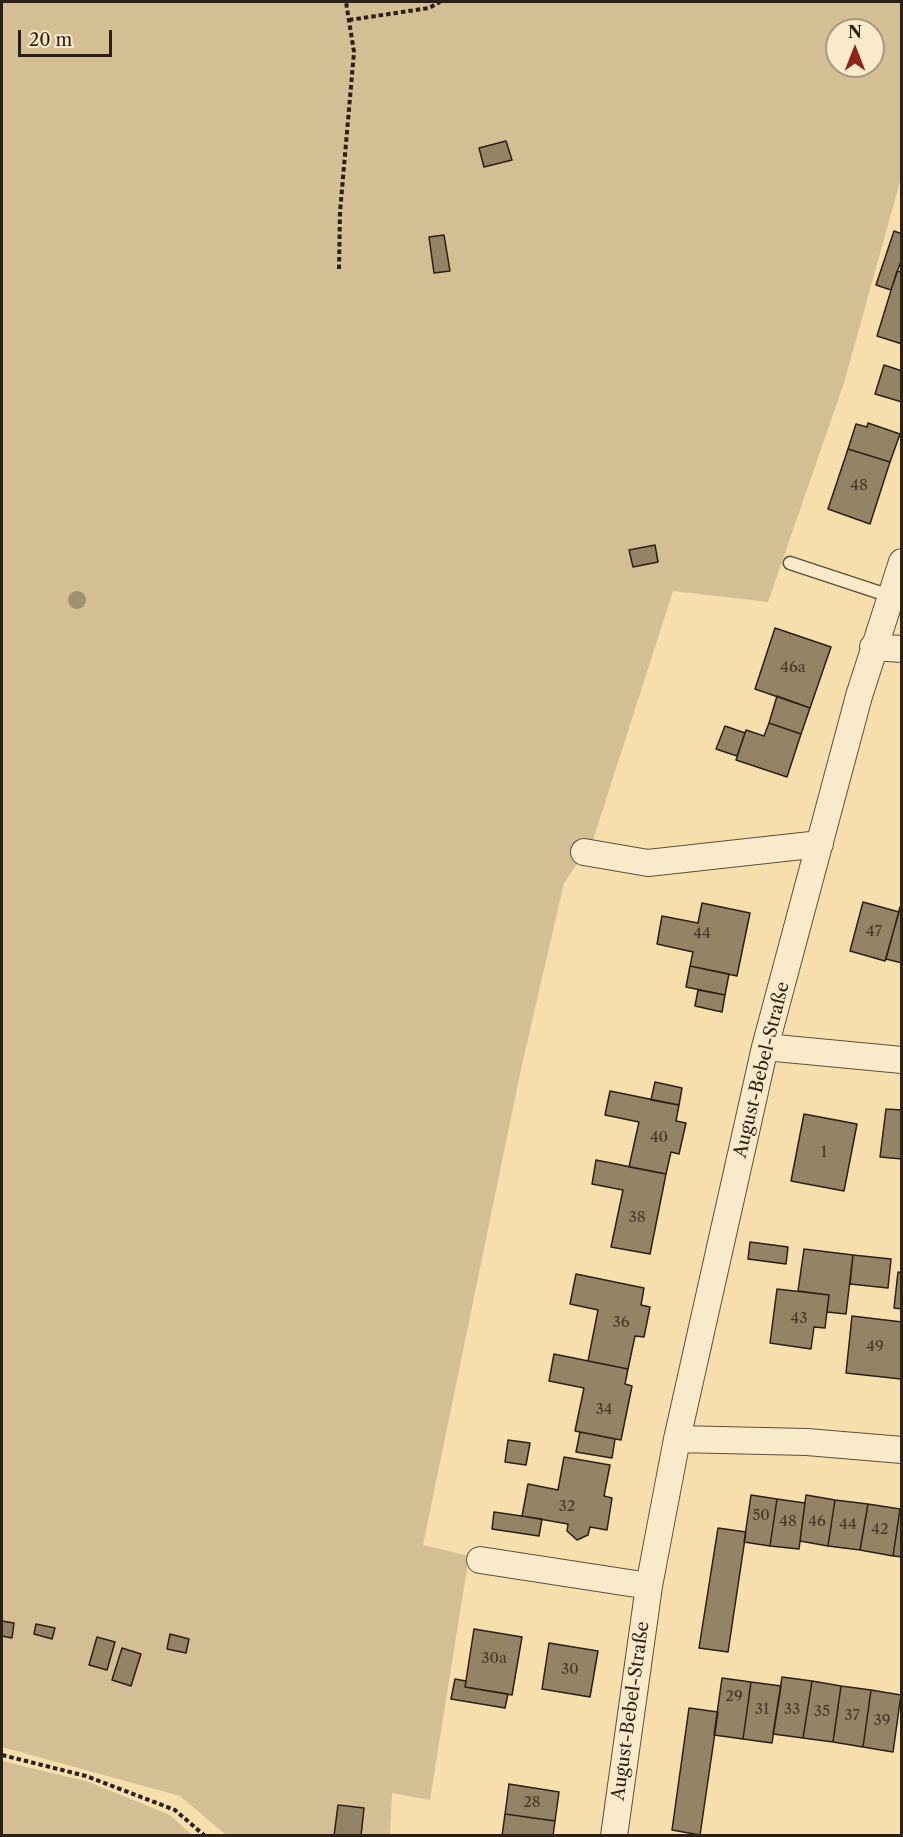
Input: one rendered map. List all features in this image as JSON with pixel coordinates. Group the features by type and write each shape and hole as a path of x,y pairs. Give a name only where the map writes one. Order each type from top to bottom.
{"street":[{"name":"August-Bebel-Straße","path":"614,1836 649,1586 677,1439 765,1047 873,647 902,562"},
{"path":"873,647 902,649"},
{"path":"584,852 648,863 820,844"},
{"path":"765,1047 902,1060"},
{"path":"677,1439 807,1442 902,1449"},
{"path":"480,1560 649,1586"}],"lane":[{"path":"790,563 890,596"}],"path":[{"path":"339,269 340,212 354,52 346,2"},
{"path":"349,20 429,8 440,2"},
{"path":"2,1755 86,1776 176,1810 205,1836"}],"shaded area":[{"path":"2,2 901,2 901,178 844,383 768,602 673,591 593,840 564,883 521,1069 423,1545 469,1556 430,1800 392,1793 390,1835 226,1835 180,1796 2,1747"},
{"path":"2,1761 89,1782 170,1815 192,1835 2,1835"}],"building":[{"path":"506,141 512,160 484,167 479,148"},
{"path":"894,231 902,234 902,258 891,290 876,285"},
{"path":"444,235 450,271 434,273 429,237"},
{"path":"897,271 902,272 902,344 877,336"},
{"path":"884,365 902,371 902,402 875,394"},
{"path":"868,423 900,434 890,462 848,449 856,424 867,427"},
{"path":"848,449 890,462 870,524 828,509"},
{"path":"655,545 658,562 633,567 629,550"},
{"path":"775,628 831,647 810,708 755,689"},
{"path":"777,696 810,708 801,734 769,723"},
{"path":"769,723 801,734 787,777 736,760 746,730 764,736"},
{"path":"725,726 745,733 737,756 716,749"},
{"path":"863,902 899,912 885,961 850,951"},
{"path":"702,903 750,913 737,976 690,966 693,952 657,944 662,916 698,923"},
{"path":"900,907 902,907 902,963 886,959"},
{"path":"690,966 729,974 725,995 686,987"},
{"path":"698,990 725,995 722,1012 695,1006"},
{"path":"655,1082 682,1088 679,1105 651,1100"},
{"path":"610,1091 679,1105 676,1121 686,1123 679,1154 671,1152 666,1174 629,1167 639,1122 605,1115"},
{"path":"886,1109 902,1110 902,1159 880,1157"},
{"path":"804,1114 857,1124 844,1191 791,1181"},
{"path":"596,1160 666,1174 650,1254 611,1247 623,1190 592,1184"},
{"path":"750,1242 788,1247 786,1264 748,1259"},
{"path":"804,1249 853,1255 846,1314 827,1312 829,1295 798,1291"},
{"path":"853,1255 891,1259 888,1288 850,1284"},
{"path":"898,1272 902,1273 902,1309 894,1308"},
{"path":"576,1274 644,1288 641,1305 650,1307 644,1337 635,1336 628,1369 588,1361 598,1310 570,1304"},
{"path":"777,1289 829,1295 825,1328 814,1327 811,1349 770,1343"},
{"path":"852,1316 902,1322 901,1379 846,1373"},
{"path":"554,1354 628,1369 625,1384 632,1386 621,1440 575,1431 584,1388 549,1381"},
{"path":"580,1432 615,1439 612,1458 576,1452"},
{"path":"508,1440 530,1443 526,1465 505,1462"},
{"path":"564,1457 610,1465 604,1496 612,1498 607,1530 590,1527 588,1535 577,1540 567,1531 568,1524 522,1516 528,1484 558,1490"},
{"path":"751,1495 777,1499 770,1546 744,1542"},
{"path":"806,1495 835,1500 828,1546 800,1541"},
{"path":"777,1499 805,1503 799,1549 770,1546"},
{"path":"835,1500 868,1504 860,1550 828,1546"},
{"path":"868,1504 900,1509 893,1556 860,1550"},
{"path":"900,1509 902,1509 902,1557 893,1556"},
{"path":"494,1512 542,1519 539,1536 492,1529"},
{"path":"718,1528 746,1532 728,1652 699,1648"},
{"path":"2,1621 14,1623 12,1638 2,1636"},
{"path":"36,1624 55,1628 52,1639 34,1634"},
{"path":"474,1629 522,1637 512,1695 465,1687"},
{"path":"170,1634 189,1639 186,1653 167,1649"},
{"path":"97,1637 115,1642 107,1670 89,1665"},
{"path":"549,1643 598,1651 590,1697 542,1689"},
{"path":"122,1648 141,1654 131,1686 112,1680"},
{"path":"782,1677 812,1681 803,1738 773,1734"},
{"path":"722,1678 751,1682 743,1739 714,1735"},
{"path":"455,1679 466,1681 465,1687 508,1694 505,1708 451,1699"},
{"path":"812,1681 841,1686 833,1742 803,1738"},
{"path":"751,1682 781,1686 772,1743 743,1739"},
{"path":"841,1686 871,1690 863,1747 833,1742"},
{"path":"871,1690 901,1695 893,1752 863,1747"},
{"path":"689,1708 718,1712 700,1835 672,1830"},
{"path":"509,1784 559,1792 555,1821 505,1814"},
{"path":"338,1805 364,1808 361,1836 334,1836"},
{"path":"505,1814 555,1821 553,1836 502,1836"}]}
